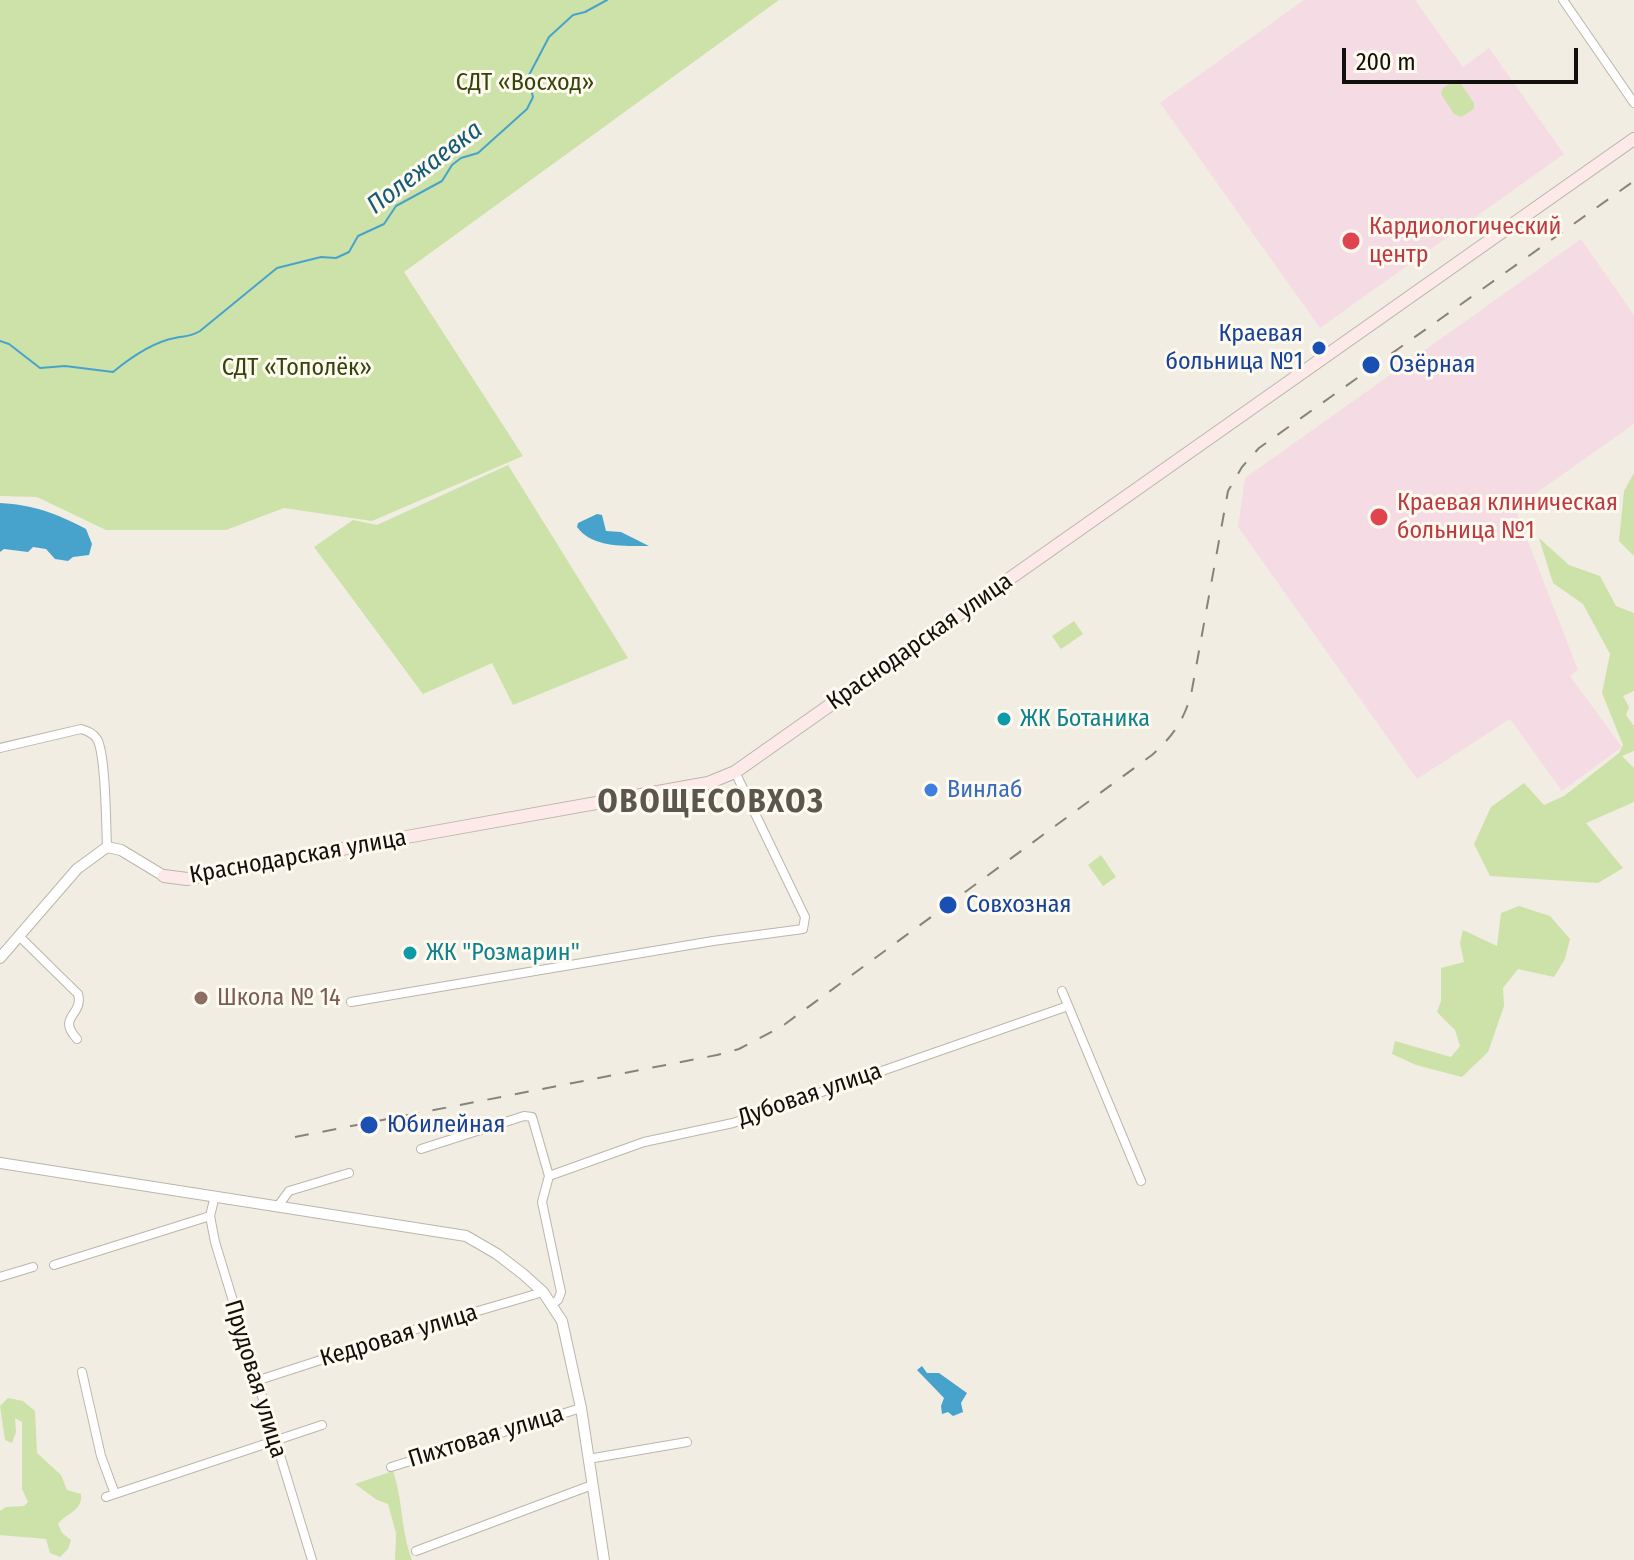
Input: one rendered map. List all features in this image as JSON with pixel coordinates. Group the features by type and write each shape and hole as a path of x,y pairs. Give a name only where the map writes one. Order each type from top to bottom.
{"main road":[{"name":"Краснодарская улица","path":"164,876 187,879 708,783 735,772 1634,139"}],"street":[{"path":"1563,0 1634,103"},
{"path":"0,748 81,729 91,732 99,741 106,798 107,847 77,869 0,958"},
{"path":"351,1002 713,941 803,929 805,917 735,772"},
{"name":"Краснодарская улица","path":"107,847 121,850 164,876"},
{"path":"20,937 78,994 80,1004 68,1023 77,1039"},
{"path":"1062,991 1141,1181"},
{"name":"Дубовая улица","path":"549,1176 644,1142 733,1123 1068,1006"},
{"path":"421,1149 524,1116 532,1117 549,1176 542,1202 561,1292 552,1304"},
{"path":"0,1163 466,1236 497,1254 543,1292 562,1321 581,1408 601,1559"},
{"path":"278,1206 289,1191 349,1173"},
{"name":"Прудовая улица","path":"215,1196 210,1216 219,1257 312,1560"},
{"path":"54,1265 210,1216"},
{"path":"0,1277 33,1267"},
{"name":"Кедровая улица","path":"256,1381 543,1292"},
{"path":"82,1372 110,1495 322,1425"},
{"name":"Пихтовая улица","path":"391,1467 581,1408"},
{"path":"588,1459 687,1442"},
{"path":"416,1551 592,1485"}],"shaded area":[{"name":"Кардиологический центр","path":"1304,0 1415,0 1463,67 1489,48 1564,154 1320,328 1160,103"},
{"name":"Краевая клиническая больница №1","path":"1581,239 1634,315 1634,424 1515,508 1578,670 1570,676 1622,747 1562,791 1510,719 1417,779 1238,527 1245,478"}],"green space":[{"path":"0,0 779,0 404,272 523,456 372,521 284,508 226,530 106,530 37,497 0,496"},
{"path":"1452,82 1461,84 1474,103 1474,109 1461,117 1454,114 1441,94 1443,88"},
{"path":"508,465 628,658 513,705 492,663 423,694 314,547 353,520 377,525"},
{"path":"1634,473 1634,556 1619,541 1624,491"},
{"path":"1539,538 1569,565 1600,576 1616,606 1634,613 1634,691 1623,696 1629,707 1626,715 1634,726 1634,751 1622,756 1634,768 1634,802 1586,823 1623,868 1598,883 1490,876 1474,844 1491,807 1524,783 1544,805 1564,796 1619,753 1623,745 1602,693 1610,654 1583,604 1553,583"},
{"path":"1074,621 1083,634 1061,649 1052,636"},
{"path":"1101,855 1116,877 1103,886 1088,865"},
{"path":"1519,906 1550,916 1570,939 1565,959 1554,977 1518,969 1503,988 1504,1006 1488,1052 1462,1077 1416,1065 1392,1054 1395,1041 1451,1057 1460,1046 1455,1030 1437,1012 1441,1001 1441,968 1464,962 1460,943 1463,930 1497,946 1501,913"},
{"path":"8,1398 23,1401 35,1411 37,1453 61,1475 67,1490 81,1494 77,1508 58,1524 62,1533 71,1540 60,1557 50,1553 46,1539 0,1535 0,1511 6,1507 24,1506 28,1502 22,1489 22,1422 15,1418 16,1432 12,1443 5,1440 0,1406"},
{"path":"393,1471 412,1560 395,1560 396,1533 388,1504 355,1484"}],"water":[{"path":"0,503 44,511 86,529 92,544 89,555 73,557 68,561 55,559 46,549 33,547 28,552 4,549 0,552"},
{"path":"597,514 602,515 606,531 621,532 649,546 610,544 591,539 577,527 578,523"},
{"path":"922,1366 927,1373 939,1373 967,1393 961,1403 963,1412 953,1416 948,1412 942,1414 944,1398 917,1370"}],"waterway":[{"name":"Полежаевка","path":"0,341 9,344 40,368 65,366 113,372 150,347 200,331 277,268 321,257 336,258 349,252 358,236 384,224 396,206 442,181 452,165 461,158 478,153 527,109 533,97 528,77 549,37 573,15 607,0"}],"railway":[{"path":"295,1137 717,1055 739,1049 781,1027 1152,755 1171,735 1191,695 1228,491 1242,467 1259,448 1634,181"}],"place":[{"name":"Кардиологический центр","path":"1351,241"},
{"name":"Краевая больница №1","path":"1319,348"},
{"name":"Озёрная","path":"1371,365"},
{"name":"Краевая клиническая больница №1","path":"1379,517"},
{"name":"ЖК Ботаника","path":"1004,719"},
{"name":"Винлаб","path":"931,790"},
{"name":"Совхозная","path":"948,905"},
{"name":"ЖК \"Розмарин\"","path":"410,953"},
{"name":"Школа № 14","path":"201,998"},
{"name":"Юбилейная","path":"369,1125"}],"district":[{"name":"ОВОЩЕСОВХОЗ","path":"711,803"}],"park label":[{"name":"СДТ «Восход»","path":"525,83"},
{"name":"СДТ «Тополёк»","path":"297,368"}]}
